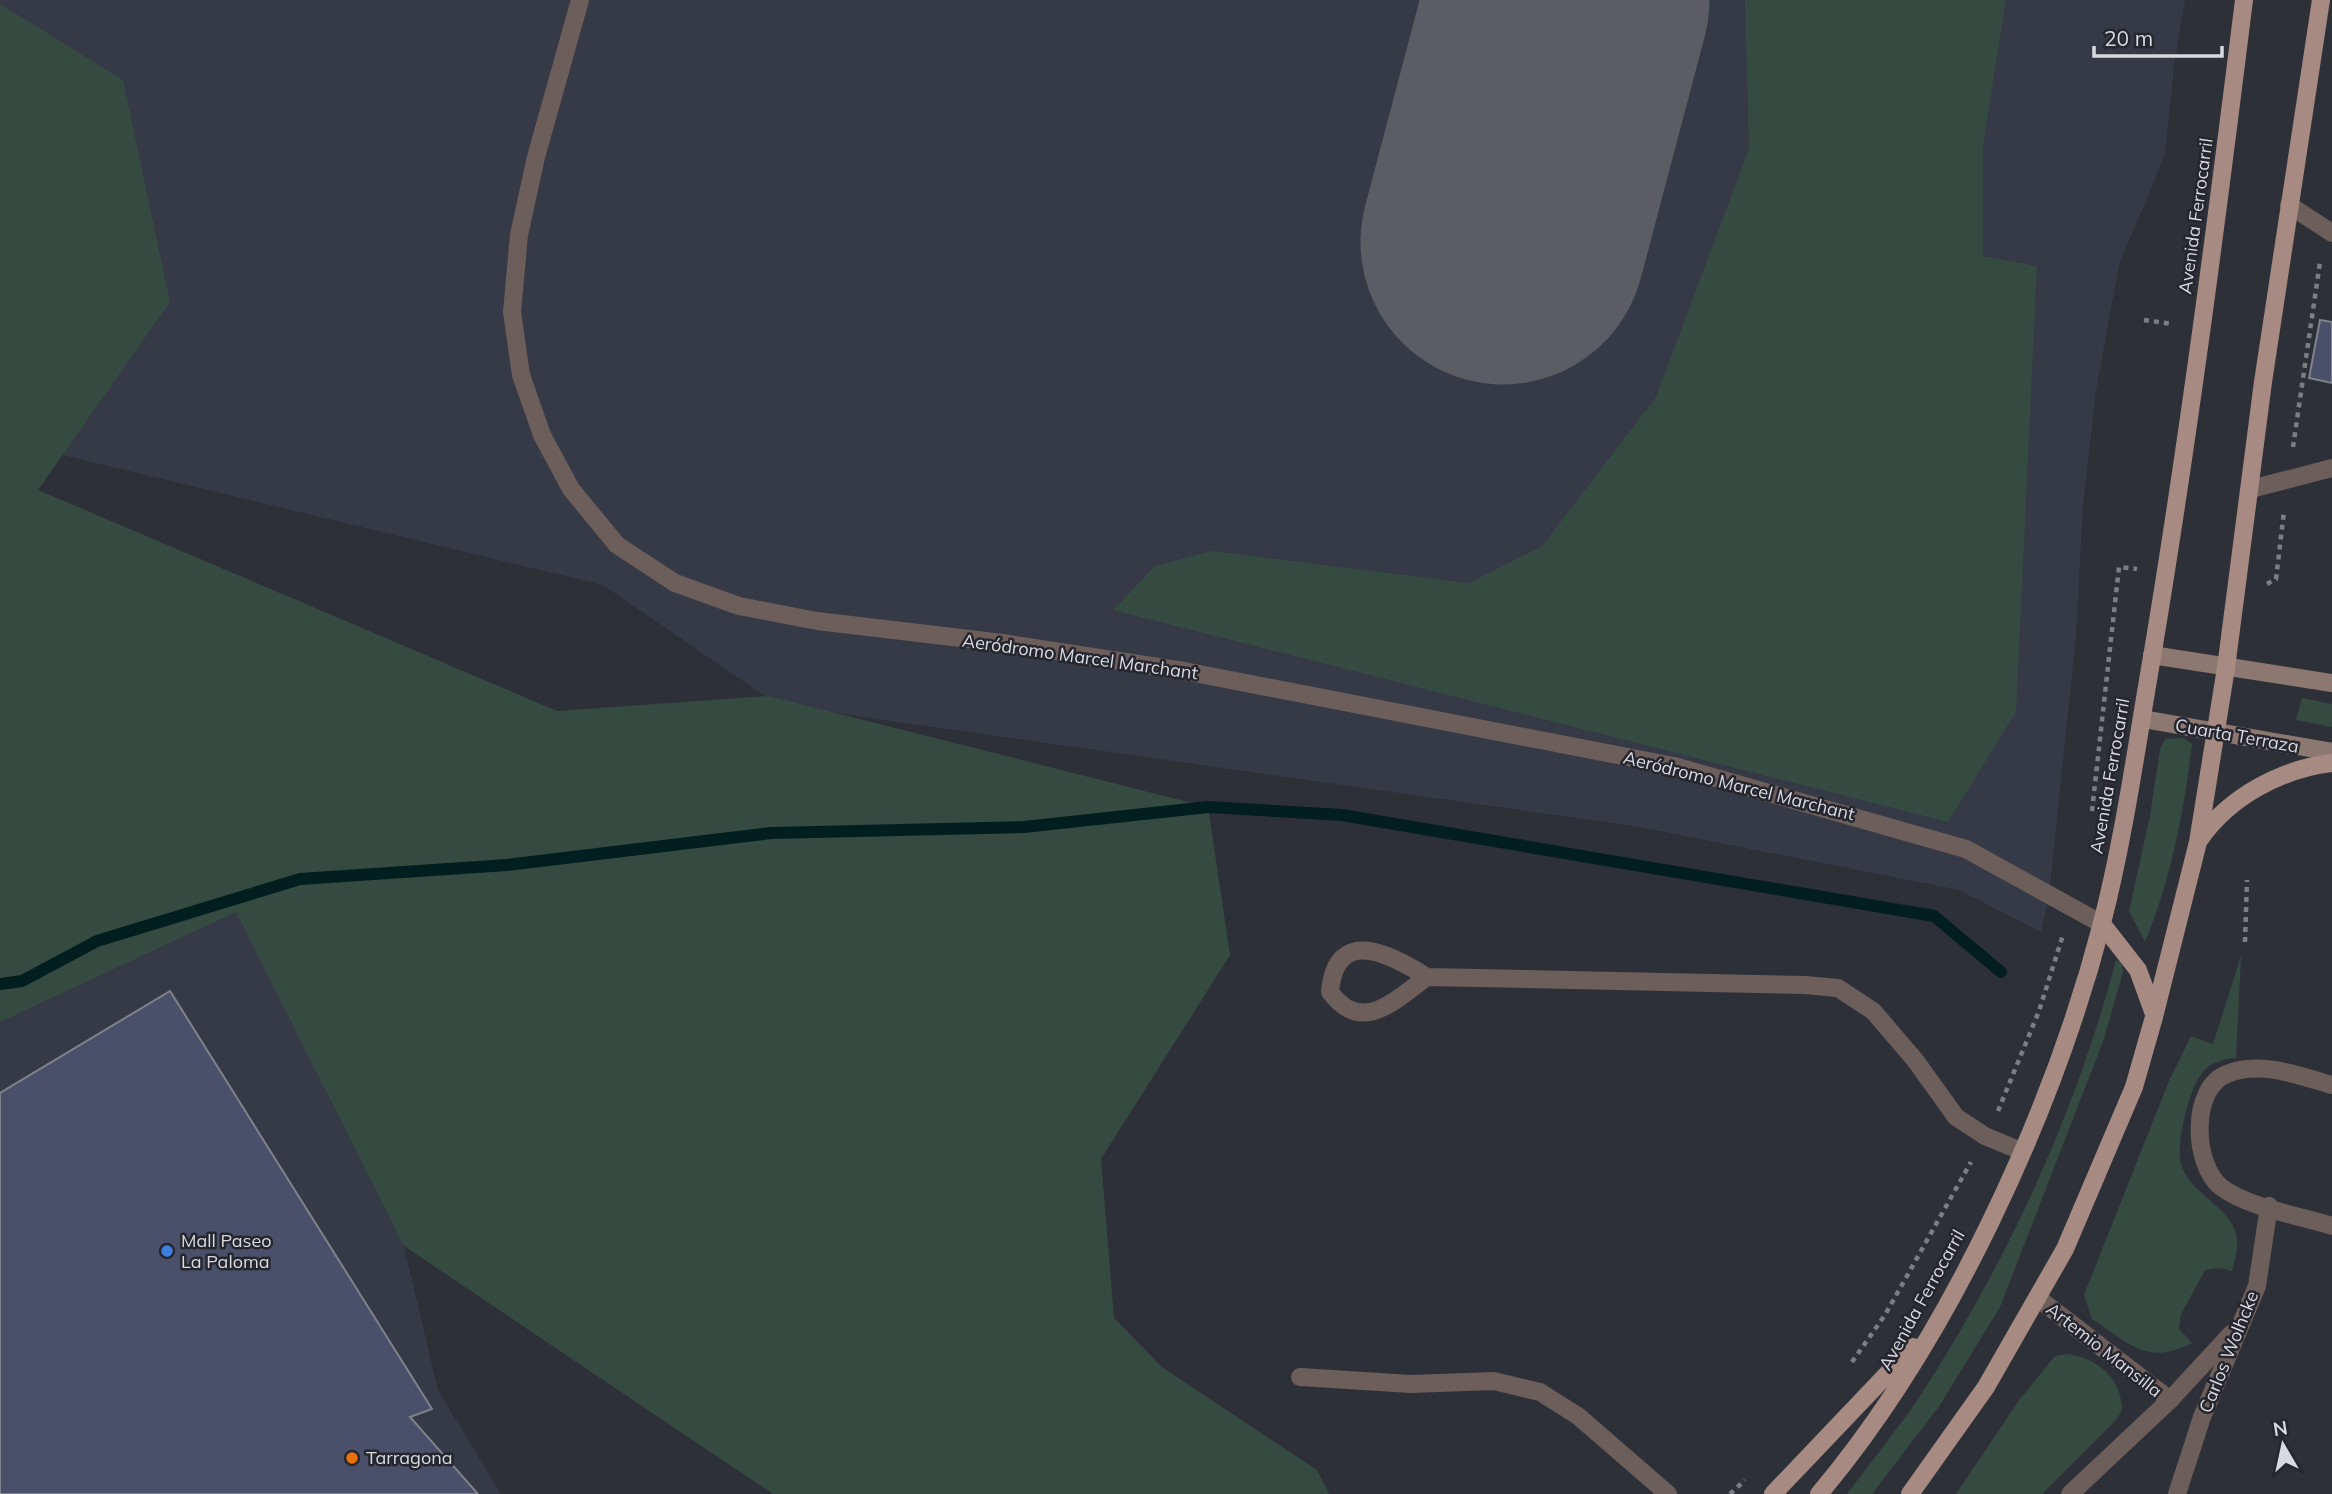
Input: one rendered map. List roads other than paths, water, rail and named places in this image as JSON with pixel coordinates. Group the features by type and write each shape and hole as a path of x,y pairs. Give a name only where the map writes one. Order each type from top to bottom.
{"main road":[{"name":"Avenida Ferrocarril","path":"1819,1494 1889,1402 1941,1315 2021,1151 2063,1044 2102,924 2143,719 2185,461 2244,0"},
{"path":"1913,1492 1958,1430 2039,1299 2066,1249 2134,1087 2154,1017 2197,842 2226,668 2320,0"},
{"path":"2152,655 2332,683"},
{"name":"Cuarta Terraza","path":"2143,719 2332,752"},
{"path":"2197,842 2214,819 2258,787 2332,763"},
{"path":"2102,924 2138,970 2154,1017"},
{"path":"1773,1494 1941,1315"}],"street":[{"name":"Aeródromo Marcel Marchant","path":"580,0 536,157 519,235 512,312 521,375 542,435 571,489 617,545 675,583 739,606 817,621 1003,643 1184,671 1674,766 1966,849 2102,924"},
{"path":"2290,205 2331,232"},
{"path":"2251,489 2332,468"},
{"path":"1427,978 1384,1008 1359,1015 1341,1007 1330,992 1331,975 1340,962 1354,951 1376,950 1427,978 1805,985 1838,988 1873,1011 1915,1060 1948,1109 1985,1136 2021,1151"},
{"path":"2332,1085 2267,1069 2240,1071 2219,1079 2207,1096 2199,1137 2202,1158 2209,1176 2236,1196 2332,1226"},
{"name":"Carlos Wolhcke","path":"2177,1494 2202,1417 2248,1314 2257,1286 2269,1206"},
{"name":"Artemio Mansilla","path":"2039,1299 2170,1400"},
{"path":"2070,1494 2213,1357 2248,1314"},
{"path":"1300,1377 1410,1384 1494,1381 1540,1392 1578,1416 1668,1494"}],"waterway":[{"path":"0,984 22,981 97,941 300,879 507,865 771,833 1024,827 1208,807 1342,815 1934,916 2001,972"}],"place":[{"name":"Mall Paseo La Paloma","path":"167,1251"},
{"name":"Tarragona","path":"352,1458"}]}
